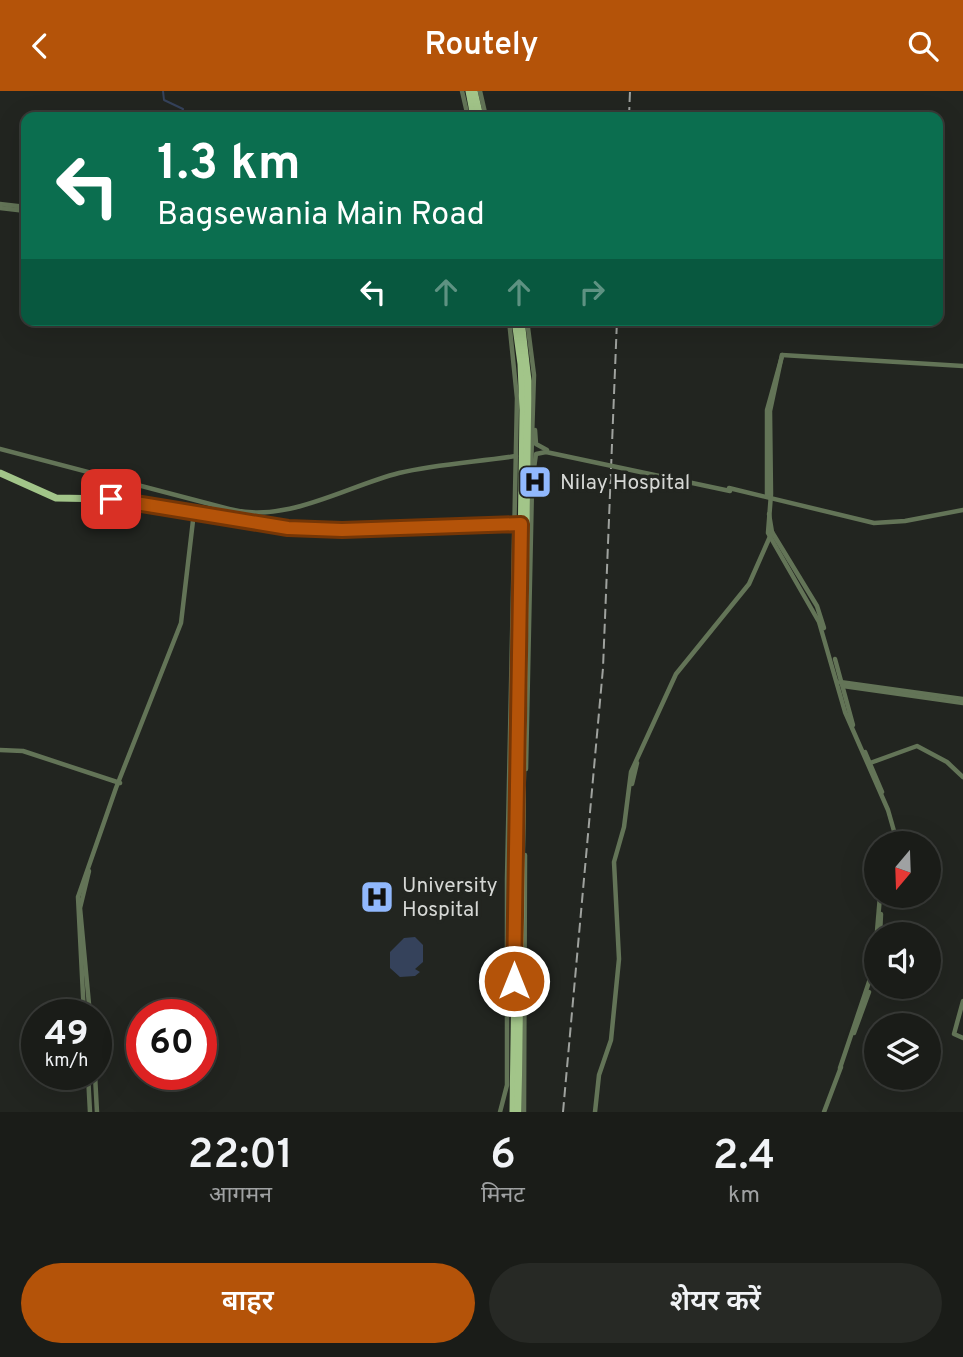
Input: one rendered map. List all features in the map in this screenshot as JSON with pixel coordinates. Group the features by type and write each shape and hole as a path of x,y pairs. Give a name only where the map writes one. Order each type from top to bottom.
{"main road":[{"path":"468,91 473,112"},
{"path":"474,91 479,112"},
{"path":"516,326 522,376 517,458 524,526"},
{"path":"515,1112 524,526 531,422 522,326"},
{"path":"0,475 56,498 111,499 288,528 524,526"}],"street":[{"path":"462,91 467,112"},
{"path":"480,91 485,112"},
{"path":"0,206 21,208"},
{"path":"0,449 229,509 255,513 283,511 408,471 517,458 516,375 510,326"},
{"path":"528,326 534,375 531,422 536,444 547,451 730,489 874,523 905,521 963,510"},
{"path":"894,831 888,810 857,740 841,684 809,600 771,535 767,520 770,498 770,411 782,355 963,366"},
{"path":"529,470 534,468 536,454 547,451"},
{"path":"83,999 77,900 181,623 194,512"},
{"path":"500,1112 507,1085 524,526"},
{"path":"524,526 524,1112"},
{"path":"595,1112 599,1075 611,1040 614,1015 619,959 614,906 614,862 625,827 631,772 676,674 749,584 771,535"},
{"path":"841,684 963,701"},
{"path":"857,740 891,810 896,831"},
{"path":"870,764 917,746 947,762 963,777"},
{"path":"0,750 31,753 119,784"},
{"path":"89,999 80,898 119,784"},
{"path":"840,1068 874,967 881,908"},
{"path":"824,1112 865,999"},
{"path":"963,1001 954,1034 963,1038"},
{"path":"89,1090 90,1112"},
{"path":"96,1090 97,1112"}],"water":[{"path":"415,937 423,945 423,962 415,969 420,972 415,976 400,977 390,968 390,952 404,938"}],"waterway":[{"path":"163,91 164,100 183,109 183,112"}],"railway":[{"path":"629,112 630,91"},
{"path":"563,1112 603,668 617,326"}],"place":[{"name":"Nilay Hospital","path":"535,482"},
{"name":"University Hospital","path":"377,897"}],"route":[{"path":"111,499 288,528 342,530 521,524 514,981"}]}
